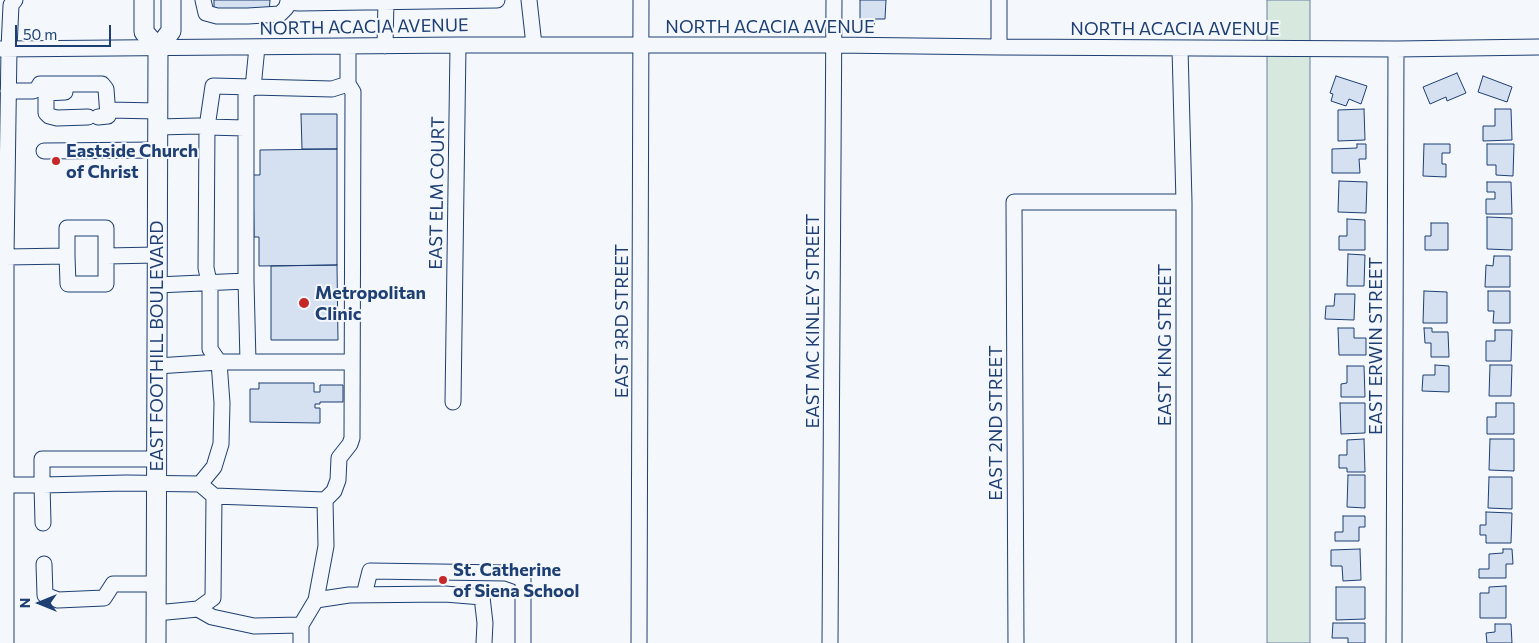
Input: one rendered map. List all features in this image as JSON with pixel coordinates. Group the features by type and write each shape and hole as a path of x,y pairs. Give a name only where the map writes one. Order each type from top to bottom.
{"main road":[{"path":"144,0 144,32 158,48 171,30 171,0"},
{"name":"EAST FOOTHILL BOULEVARD","path":"156,643 158,48"}],"street":[{"path":"6,643 8,91 4,49 11,5 15,0"},
{"path":"203,0 206,13 217,16 280,14 286,8 288,1 299,3 497,0"},
{"path":"529,0 534,45"},
{"name":"EAST 3RD STREET","path":"639,643 641,0"},
{"name":"EAST MC KINLEY STREET","path":"830,643 834,0"},
{"path":"999,0 999,47"},
{"path":"385,46 386,1"},
{"name":"NORTH ACACIA AVENUE","path":"4,49 458,45 834,45 1396,49 1539,47"},
{"name":"EAST ELM COURT","path":"453,402 458,45"},
{"path":"301,643 301,625 316,600 326,546 325,500 334,491 338,480 339,458 350,444 352,438 353,92 348,84 348,46"},
{"path":"248,362 245,128 249,88 257,47"},
{"name":"EAST KING STREET","path":"1180,48 1184,202 1184,643"},
{"name":"EAST ERWIN STREET","path":"1394,643 1396,49"},
{"path":"93,83 94,90 91,91 46,93 46,113 57,118 98,115 158,119 207,127 245,128"},
{"path":"8,91 33,91 40,84 102,84 106,90 98,115"},
{"path":"200,484 214,468 221,444 222,403 219,362 210,350 209,282 206,268 207,127 213,86 332,89 348,84"},
{"path":"44,151 158,150"},
{"name":"EAST 2ND STREET","path":"1016,643 1014,202 1184,202"},
{"path":"67,228 106,228 106,256 106,284 68,284 67,228"},
{"path":"106,256 157,255"},
{"path":"6,257 67,256"},
{"path":"157,285 246,281"},
{"path":"157,366 219,362 352,362"},
{"path":"43,523 42,459 157,459"},
{"path":"6,484 200,484 214,496 325,500"},
{"path":"156,613 198,609 213,598 214,496"},
{"path":"44,564 45,595 58,600 104,598 113,584 156,584"},
{"path":"364,594 370,571 506,573 523,580 523,643"},
{"path":"316,600 349,594 445,594 482,597 485,624 484,643"},
{"path":"198,609 212,617 254,626 301,625"}],"shaded area":[{"path":"1267,0 1310,0 1310,643 1267,643"}],"building":[{"path":"214,0 270,0 269,13 214,13"},
{"path":"860,0 886,0 885,19 875,19 874,28 860,28"},
{"path":"1457,73 1466,93 1447,101 1446,97 1430,104 1423,87"},
{"path":"1336,76 1367,86 1361,104 1349,99 1346,106 1331,101 1333,94 1330,93"},
{"path":"1483,76 1512,87 1507,102 1478,92"},
{"path":"1364,109 1365,140 1338,141 1338,110"},
{"path":"1495,109 1511,109 1512,140 1483,141 1483,126 1495,126"},
{"path":"301,114 337,114 337,149 302,149"},
{"path":"1357,144 1366,144 1366,159 1359,159 1360,173 1332,173 1332,149 1357,148"},
{"path":"1424,144 1450,144 1450,153 1442,153 1442,164 1446,164 1446,177 1423,176"},
{"path":"1487,144 1514,144 1513,176 1496,175 1496,165 1487,165"},
{"path":"337,149 337,265 259,266 259,237 254,237 253,175 260,175 260,150"},
{"path":"1339,181 1367,182 1366,213 1338,212"},
{"path":"1487,182 1511,182 1512,214 1486,214 1486,199 1495,199 1495,192 1487,192"},
{"path":"1487,217 1512,218 1512,250 1487,249"},
{"path":"1347,219 1365,220 1365,250 1339,250 1339,236 1347,236"},
{"path":"1431,223 1448,223 1448,250 1425,250 1425,236 1431,236"},
{"path":"1348,254 1365,255 1364,286 1347,286"},
{"path":"1494,256 1510,256 1510,287 1485,287 1486,265 1493,266"},
{"name":"Metropolitan Clinic","path":"337,265 338,340 271,340 271,266"},
{"path":"1424,291 1447,292 1447,323 1423,323"},
{"path":"1488,291 1510,291 1510,323 1493,323 1494,311 1488,311"},
{"path":"1335,294 1355,294 1354,320 1325,319 1326,306 1334,306"},
{"path":"1338,328 1354,328 1354,338 1366,338 1366,355 1339,355"},
{"path":"1424,328 1432,328 1432,332 1448,332 1449,357 1431,357 1431,343 1425,343"},
{"path":"1495,330 1512,330 1511,361 1486,361 1486,341 1495,341"},
{"path":"1435,365 1449,366 1449,392 1422,391 1423,375 1435,375"},
{"path":"1490,365 1512,365 1511,396 1489,396"},
{"path":"1347,366 1364,366 1365,397 1341,397 1341,384 1347,383"},
{"path":"259,383 314,383 314,392 320,392 320,385 343,385 343,402 320,402 320,404 315,404 315,408 320,408 320,423 250,422 250,389 259,389"},
{"path":"1340,403 1365,403 1365,433 1341,434"},
{"path":"1496,403 1514,403 1514,434 1487,434 1487,417 1496,417"},
{"path":"1364,439 1365,472 1347,472 1347,468 1339,468 1339,455 1347,455 1347,440"},
{"path":"1490,439 1514,439 1514,471 1489,470"},
{"path":"1348,475 1365,475 1365,508 1347,507"},
{"path":"1489,477 1512,477 1512,509 1488,508"},
{"path":"1486,512 1512,513 1511,543 1486,543 1486,535 1480,535 1480,525 1486,525"},
{"path":"1343,516 1365,516 1365,527 1359,527 1359,541 1335,541 1335,532 1343,532"},
{"path":"1360,549 1361,580 1343,581 1342,566 1331,566 1331,550"},
{"path":"1503,549 1512,549 1513,564 1506,564 1506,578 1479,578 1479,569 1489,569 1489,554 1503,553"},
{"path":"1506,586 1506,618 1480,618 1480,593 1489,593 1489,587"},
{"path":"1336,587 1365,587 1365,619 1336,620"},
{"path":"1333,623 1365,623 1365,643 1348,643 1348,638 1332,638"},
{"path":"1495,624 1511,624 1512,643 1487,643 1486,633 1495,632"}],"place":[{"name":"Eastside Church of Christ","path":"56,161"},
{"name":"Metropolitan Clinic","path":"304,303"},
{"name":"St. Catherine of Siena School","path":"443,580"}]}
